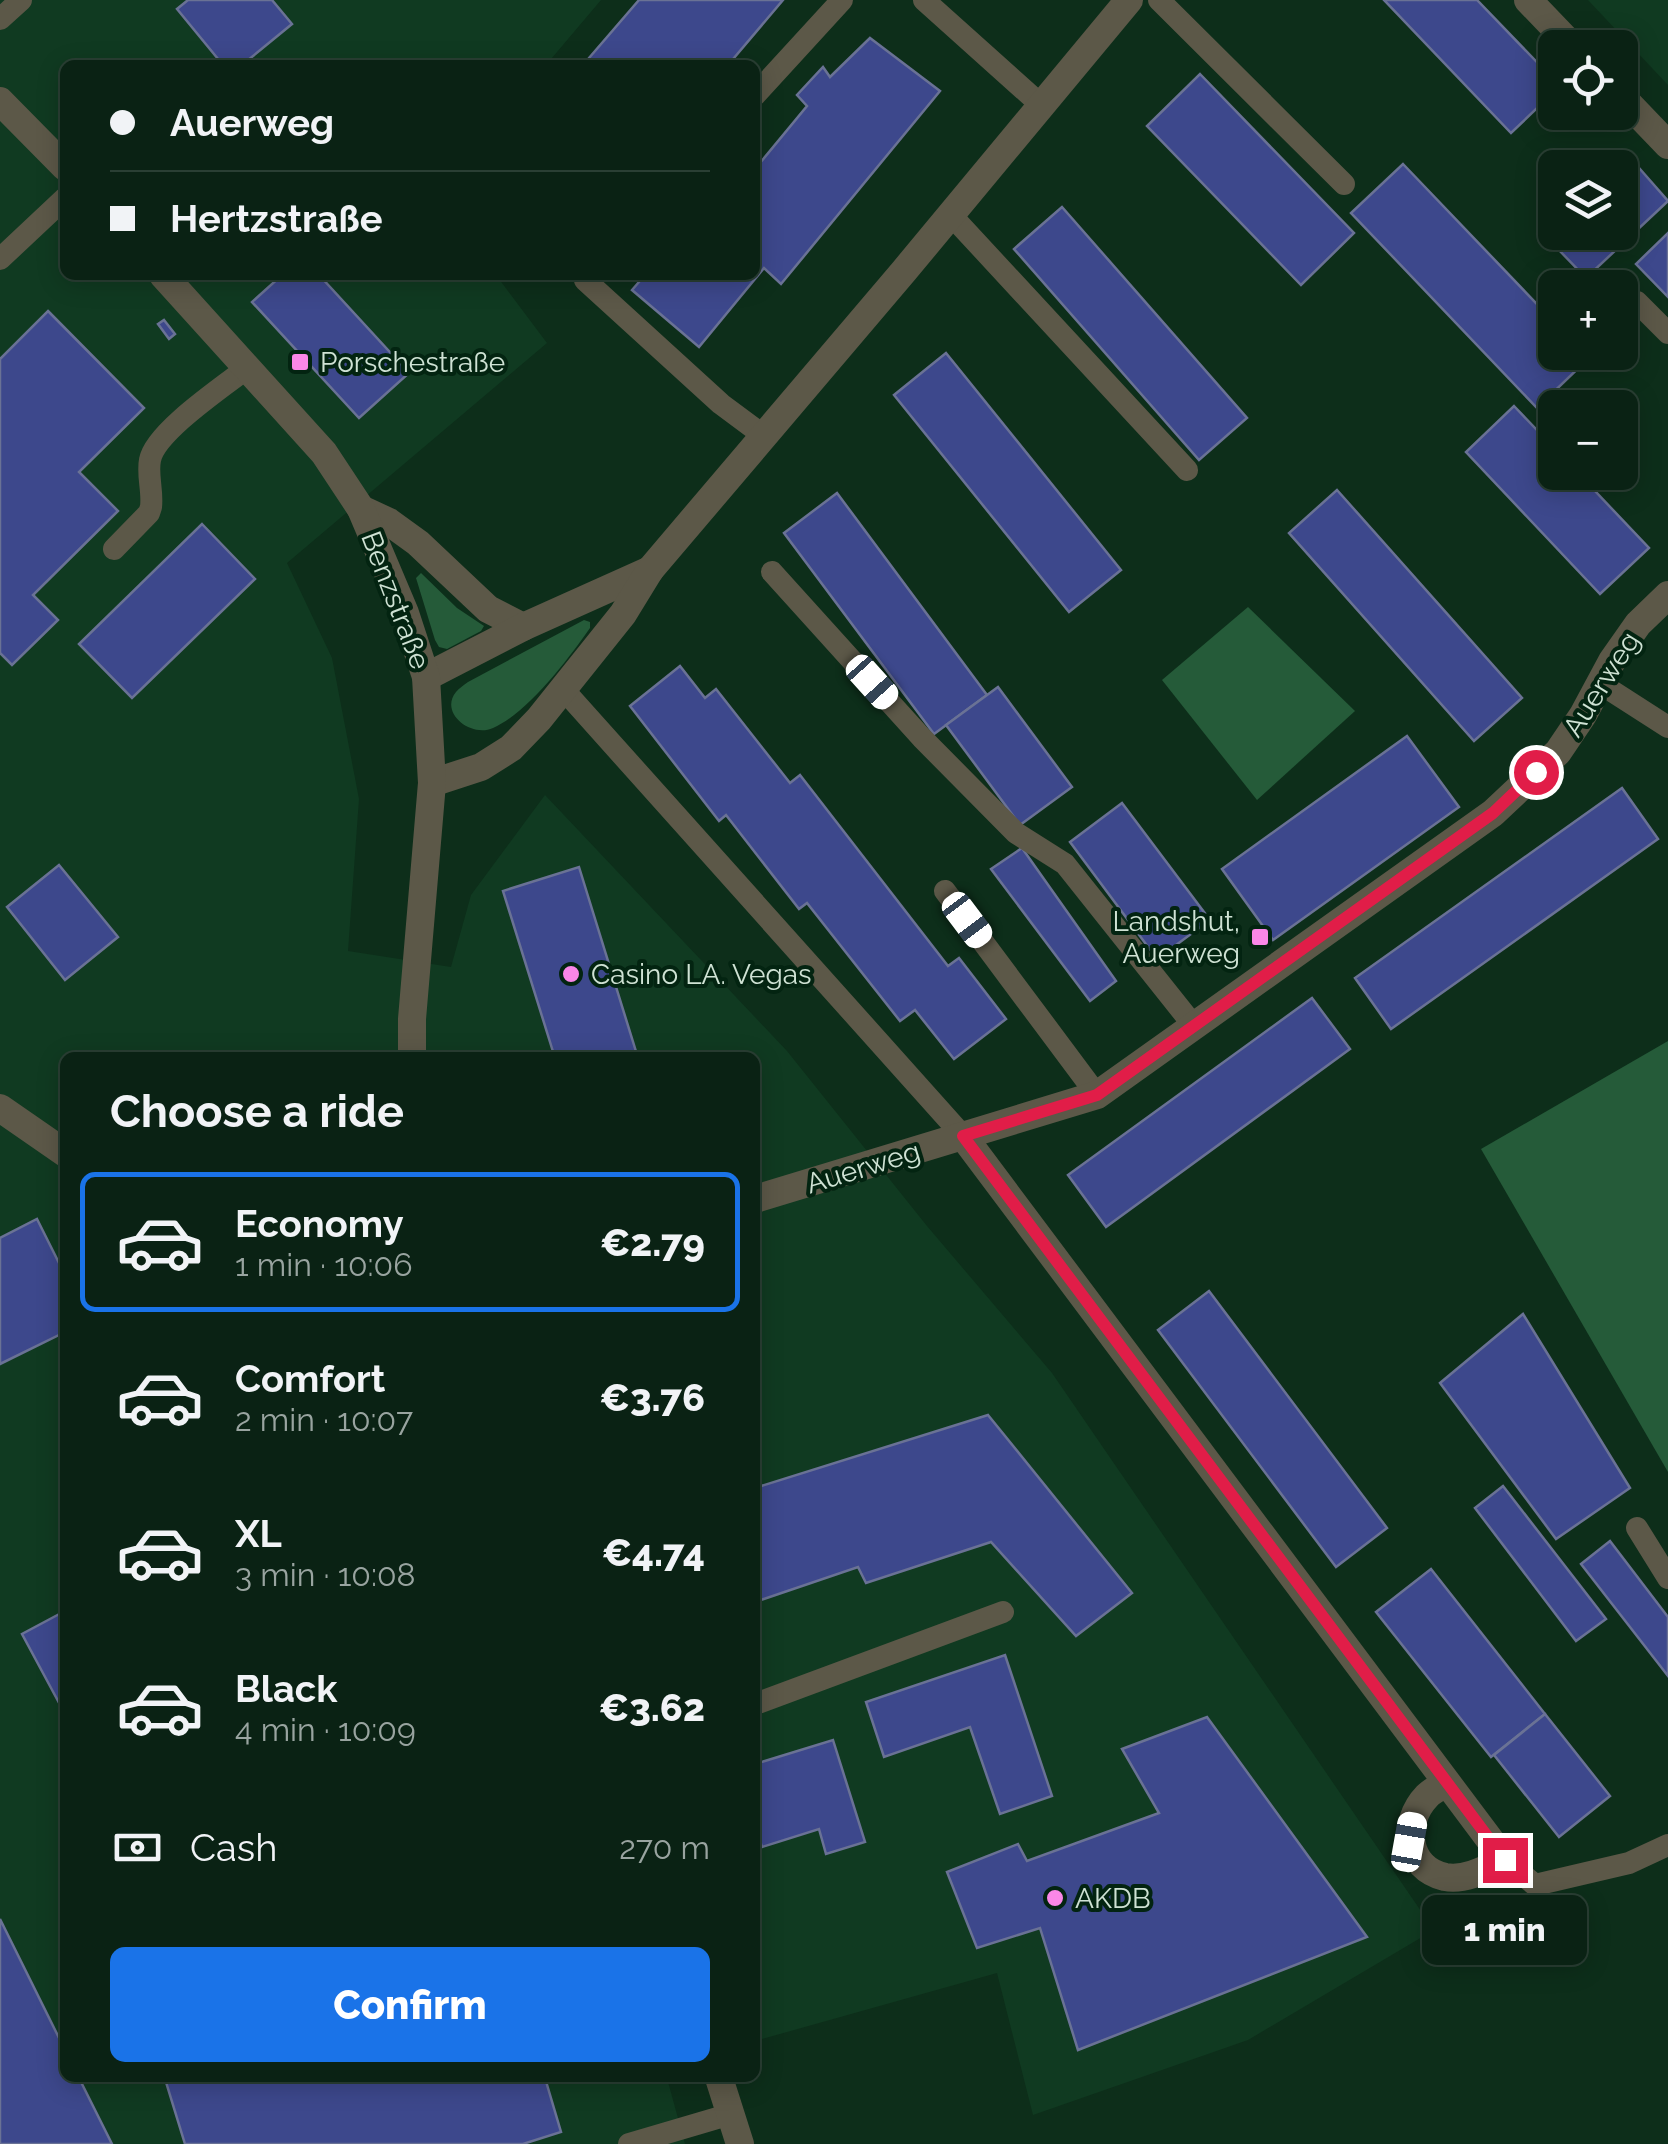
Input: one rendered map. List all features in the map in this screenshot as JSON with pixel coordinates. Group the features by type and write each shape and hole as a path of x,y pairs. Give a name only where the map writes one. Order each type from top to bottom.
{"street":[{"path":"432,783 481,766 511,748 622,614 650,570 1129,0"},
{"path":"1528,0 1557,30"},
{"path":"0,101 60,162"},
{"path":"1638,114 1668,145"},
{"name":"Benzstraße","path":"168,280 324,452 362,509 405,613 426,678 432,783 412,1052"},
{"path":"362,509 418,543 488,608 523,627"},
{"path":"426,678 523,627 650,570"},
{"name":"Auerweg","path":"760,1198 1097,1095 1493,813 1558,752 1602,684 1612,661 1638,624 1668,595"},
{"path":"0,1108 60,1150"},
{"path":"963,1136 1505,1860 1474,1874 1446,1877 1422,1864 1409,1842 1414,1814 1428,1795 1446,1783"},
{"path":"720,2082 740,2144"}],"lane":[{"path":"0,19 21,0"},
{"path":"760,90 842,0"},
{"path":"924,0 1041,106"},
{"path":"1159,0 1344,184"},
{"path":"0,259 60,203"},
{"path":"950,214 1187,470"},
{"path":"585,280 722,404 764,436"},
{"path":"1638,303 1668,334"},
{"path":"114,550 149,513 150,456 158,442 247,368"},
{"path":"772,572 922,738 1016,833 1064,864 1194,1026"},
{"path":"1602,684 1668,727"},
{"path":"564,688 963,1136"},
{"path":"946,891 1097,1095"},
{"path":"1637,1528 1668,1578"},
{"path":"760,1702 1003,1612"},
{"path":"1505,1860 1534,1885 1629,1863 1668,1845"},
{"path":"629,2144 731,2114"}],"shaded area":[{"path":"0,0 601,0 550,60 60,60 60,280 500,280 547,343 287,563 332,658 359,799 348,951 451,967 471,895 545,795 787,1051 927,1226 1052,1373 1434,1930 1248,2040 1033,2115 997,1973 760,2040 760,1052 60,1052 60,2082 668,2082 685,2144 0,2144"},
{"path":"1588,0 1668,0 1668,85 1638,53 1638,30 1616,30"},
{"path":"421,573 457,608 484,626 481,631 447,649 439,647 416,578"},
{"path":"1248,607 1355,711 1257,800 1162,680"},
{"path":"584,620 590,622 590,628 571,654 534,698 506,721 476,730 454,715 452,700 463,685"},
{"path":"1668,1041 1668,1472 1481,1149"}],"building":[{"path":"188,0 272,0 292,24 248,60 219,60 177,9"},
{"path":"639,0 783,0 732,60 587,60"},
{"path":"1384,0 1477,0 1538,63 1538,107 1511,133"},
{"path":"870,38 940,91 781,284 764,268 760,273 760,163 807,106 797,95 823,67 830,77"},
{"path":"1200,74 1354,233 1301,285 1147,126"},
{"path":"1403,164 1538,305 1538,370 1577,370 1556,390 1538,390 1537,408 1351,213"},
{"path":"1638,171 1668,201 1638,229"},
{"path":"1062,207 1247,418 1199,460 1014,249"},
{"path":"1668,233 1668,297 1636,264"},
{"path":"1559,250 1616,250 1595,270 1578,270"},
{"path":"276,280 324,280 409,373 359,418 252,302"},
{"path":"641,280 754,280 699,347 632,290"},
{"path":"48,311 144,408 79,472 118,511 33,595 58,620 12,665 0,653 0,359"},
{"path":"164,320 175,334 169,339 158,324"},
{"path":"946,353 1121,570 1069,612 894,395"},
{"path":"1514,406 1538,431 1538,490 1594,490 1649,548 1600,594 1466,452"},
{"path":"1337,490 1522,698 1474,741 1289,533"},
{"path":"837,493 987,695 934,734 784,533"},
{"path":"202,524 255,579 132,698 79,644"},
{"path":"680,666 705,698 716,689 790,783 800,775 948,966 959,958 1006,1019 954,1059 915,1010 900,1021 807,903 799,909 726,815 719,821 630,706"},
{"path":"998,687 1072,787 1020,825 946,725"},
{"path":"1407,736 1459,807 1273,940 1222,869"},
{"path":"1622,788 1658,839 1391,1029 1355,978"},
{"path":"1122,803 1210,920 1157,959 1070,842"},
{"path":"1022,848 1116,981 1090,1001 991,869"},
{"path":"59,865 118,937 65,980 7,907"},
{"name":"Casino LA. Vegas","path":"579,867 636,1052 553,1052 503,891"},
{"path":"1312,998 1350,1049 1106,1227 1068,1175"},
{"path":"37,1219 60,1265 60,1334 0,1364 0,1238"},
{"path":"1209,1291 1387,1528 1336,1567 1158,1330"},
{"path":"1523,1314 1630,1488 1556,1539 1440,1383"},
{"path":"988,1415 1132,1593 1076,1636 991,1542 866,1583 858,1567 760,1600 760,1486"},
{"path":"1503,1486 1606,1619 1576,1641 1475,1508"},
{"path":"1610,1541 1668,1617 1668,1676 1581,1564"},
{"path":"1431,1569 1545,1714 1491,1757 1376,1612"},
{"path":"60,1614 60,1705 22,1634"},
{"path":"1005,1655 1052,1796 1000,1814 970,1727 884,1757 866,1702"},
{"path":"1545,1714 1610,1796 1559,1837 1494,1755"},
{"path":"1207,1717 1367,1937 1078,2050 1040,1928 977,1948 947,1872 1018,1844 1027,1861 1159,1813 1122,1749"},
{"path":"833,1740 865,1842 826,1854 819,1829 762,1847 760,1762"},
{"path":"0,1919 60,2040 60,2082 81,2082 112,2144 0,2144"},
{"path":"166,2082 546,2082 561,2132 523,2144 185,2144"}],"place":[{"name":"Porschestraße","path":"300,362"},
{"name":"Landshut, Auerweg","path":"1260,937"},
{"name":"Casino LA. Vegas","path":"571,974"},
{"name":"AKDB","path":"1055,1898"}],"route":[{"path":"1505,1860 963,1136 1097,1095 1493,813 1536,772"}]}
